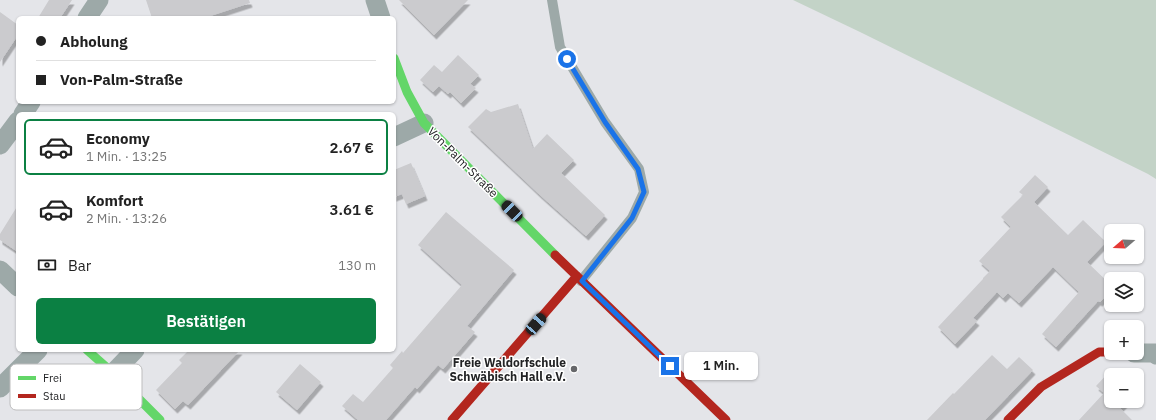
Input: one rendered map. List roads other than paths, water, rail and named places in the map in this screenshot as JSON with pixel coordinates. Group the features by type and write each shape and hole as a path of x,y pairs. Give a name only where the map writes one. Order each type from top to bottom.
{"street":[{"path":"88,16 99,0"},
{"path":"375,0 380,16"},
{"name":"Von-Palm-Straße","path":"396,64 411,102 424,123 579,278 726,420"},
{"path":"396,136 424,123"},
{"path":"0,145 16,124"},
{"path":"0,270 16,285"},
{"path":"452,420 579,278"},
{"path":"24,364 36,352"},
{"path":"89,352 103,364"},
{"path":"122,364 133,352"},
{"path":"1008,420 1041,387 1099,352 1104,352"},
{"path":"1144,354 1156,355"},
{"path":"0,388 10,378"},
{"path":"142,402 160,420"}],"lane":[{"path":"552,0 560,46 605,122 638,169 644,192 632,218 579,278"}],"place":[{"name":"Freie Waldorfschule Schwäbisch Hall e.V.","path":"574,369"}]}
